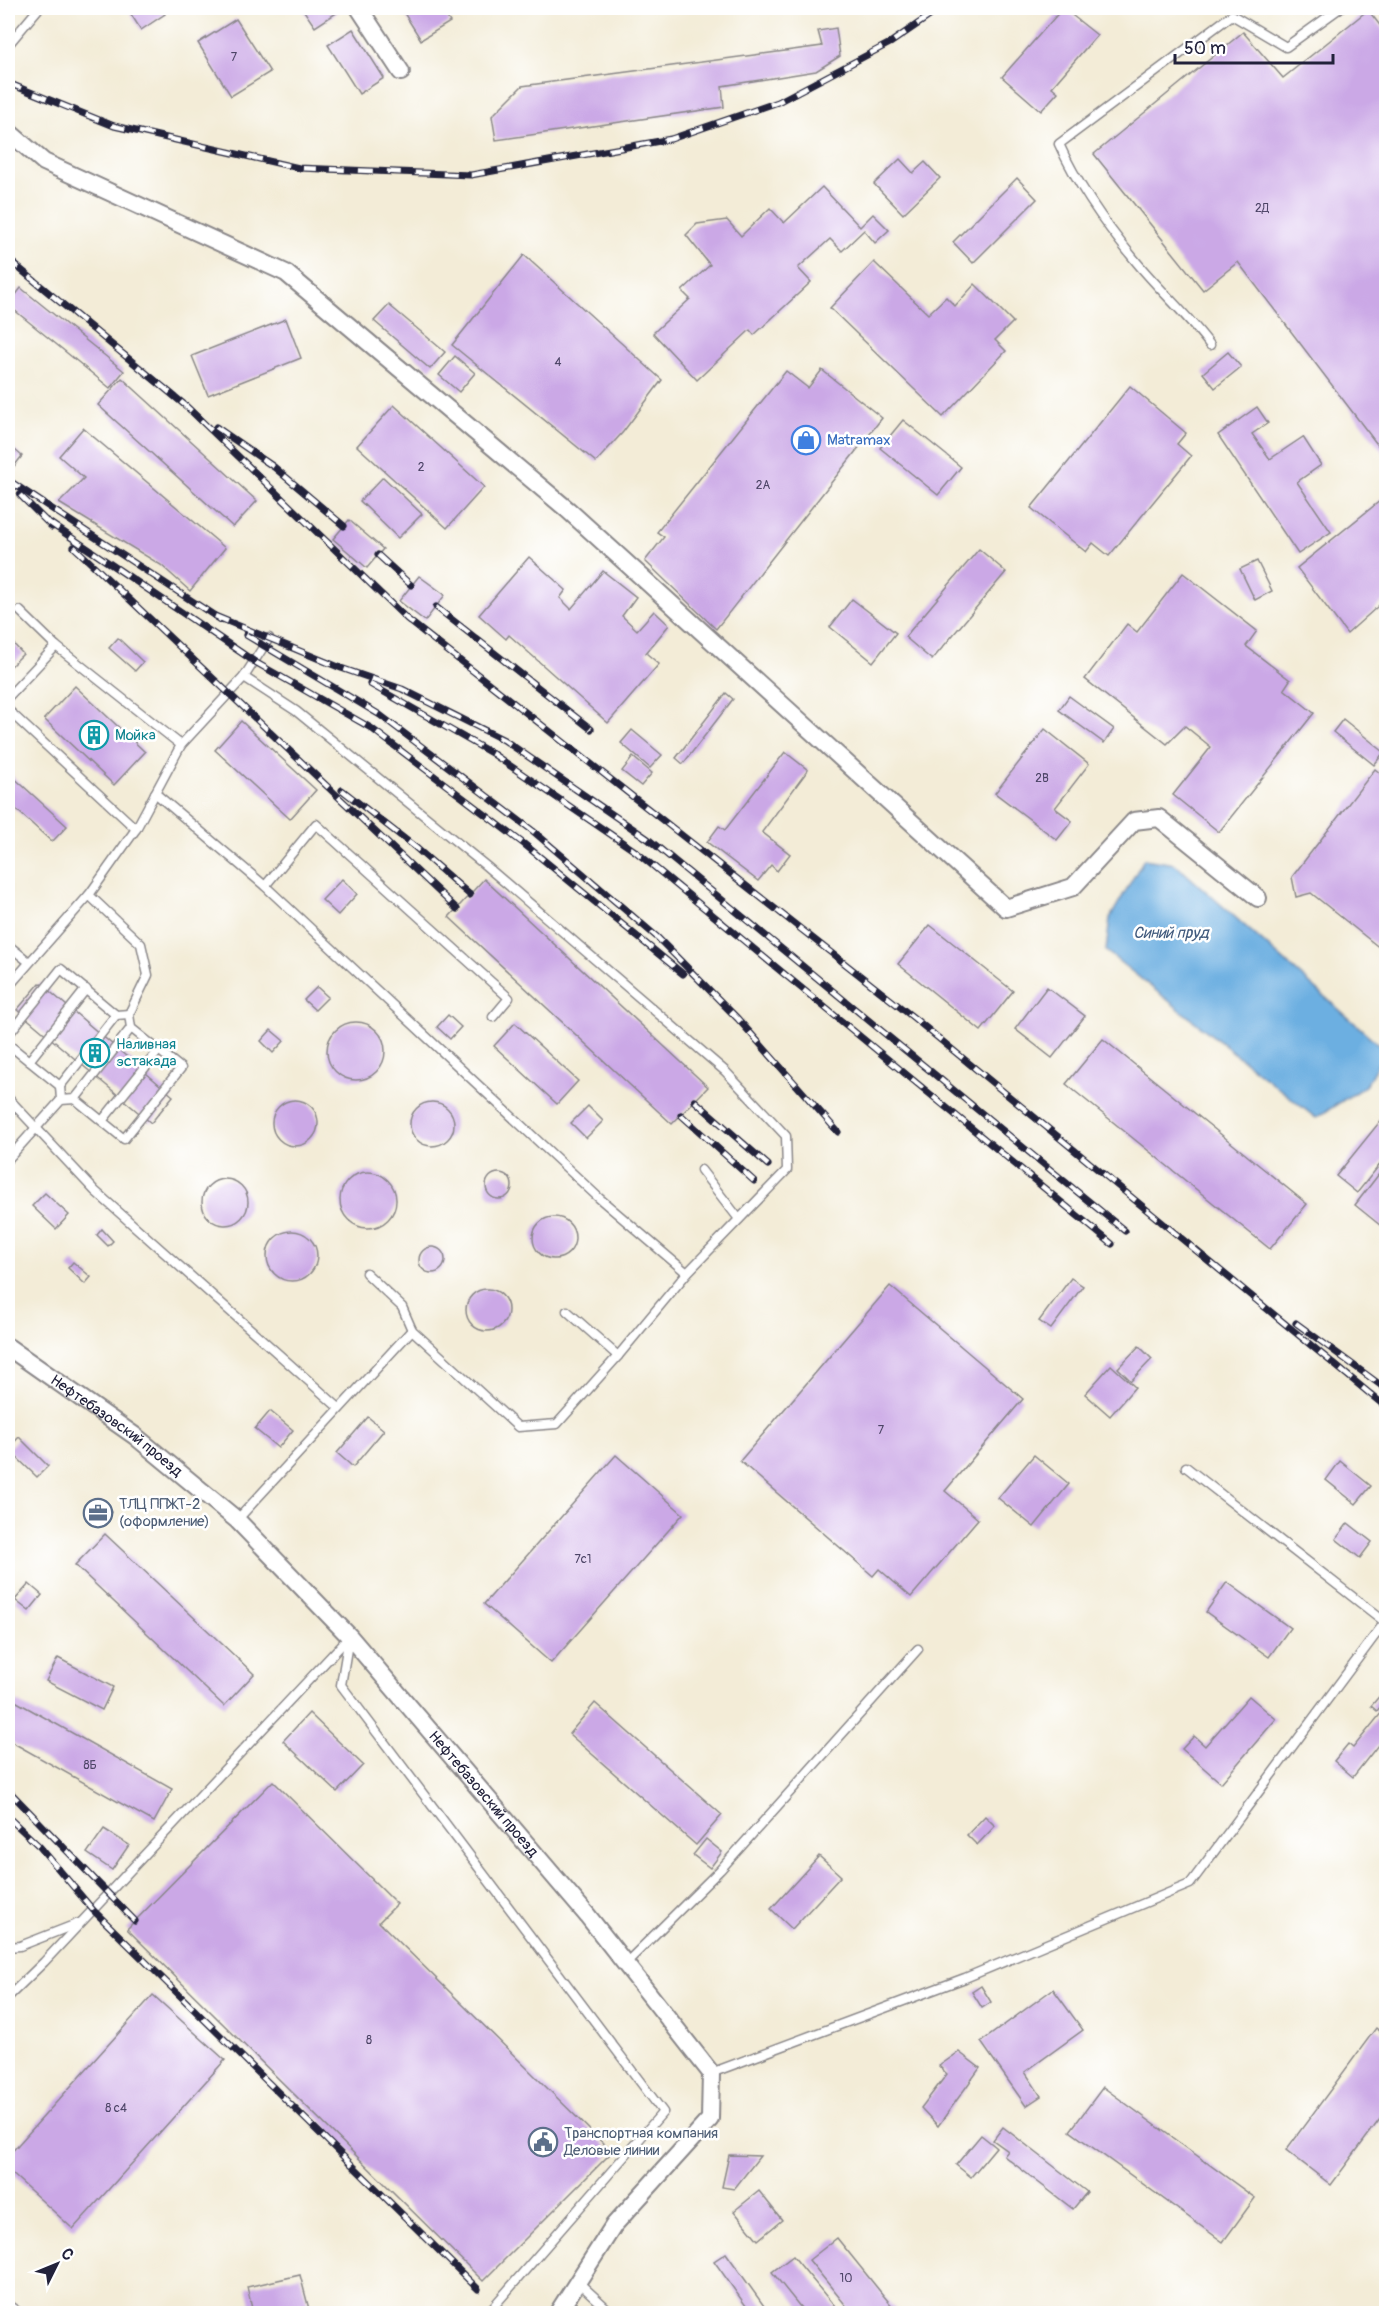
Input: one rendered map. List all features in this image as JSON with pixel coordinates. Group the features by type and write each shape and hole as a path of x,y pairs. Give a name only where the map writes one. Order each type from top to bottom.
{"street":[{"path":"359,8 401,72"},
{"path":"8,129 44,162 286,273 568,510 1006,908 1073,887 1134,820 1159,818 1258,898"},
{"name":"Нефтебазовский проезд","path":"8,1347 135,1436 237,1520 349,1636 587,1915 711,2073"},
{"path":"557,2313 614,2225 710,2119 711,2073"}],"lane":[{"path":"8,45 39,8"},
{"path":"1210,345 1188,315 1134,260 1076,180 1059,144 1232,15 1286,47 1340,8"},
{"path":"20,611 56,646 181,745"},
{"path":"8,987 89,896 136,829 181,745 244,676 269,638"},
{"path":"8,697 56,646"},
{"path":"244,676 296,711 486,866 725,1071 786,1136 787,1170 687,1273 618,1356 556,1424 519,1427 412,1330 402,1306 366,1273"},
{"path":"8,710 136,829"},
{"path":"155,793 265,886 599,1198 687,1273"},
{"path":"265,886 316,824 509,998 493,1017"},
{"path":"8,1159 61,1100 75,1099 124,1139 181,1068 131,1028 129,1014 148,975 141,944 89,896"},
{"path":"8,945 29,962"},
{"path":"8,1035 61,969 116,1015 129,1014"},
{"path":"29,1061 86,989"},
{"path":"61,1100 60,1086 116,1015"},
{"path":"75,1099 131,1028"},
{"path":"8,1044 60,1086"},
{"path":"102,1121 159,1050"},
{"path":"8,1098 95,1191 339,1408"},
{"path":"701,1170 739,1219"},
{"path":"567,1311 618,1356"},
{"path":"237,1520 412,1330"},
{"path":"711,2073 965,1978 1190,1884 1385,1622 1186,1467"},
{"path":"8,1997 82,1922 349,1636"},
{"path":"349,1636 341,1686 663,2112 487,2313"},
{"path":"625,1964 720,1870 918,1650"},
{"path":"8,1947 20,1946 82,1922"},
{"path":"577,2281 612,2313"},
{"path":"8,2305 21,2313"}],"water":[{"name":"Синий пруд","path":"1144,859 1175,864 1386,1051 1365,1086 1316,1118 1106,951 1110,918"}],"building":[{"path":"127,8 161,8 165,14 141,30"},
{"path":"302,8 340,8 341,10 315,27"},
{"path":"413,8 441,8 450,22 421,40 404,13"},
{"path":"1063,8 1097,35 1052,87 1058,92 1041,111 1002,77"},
{"path":"1368,10 1386,33 1386,456 1238,262 1203,290 1094,154 1243,32 1283,78"},
{"path":"236,19 270,72 231,96 198,43"},
{"path":"836,28 840,56 816,71 722,86 724,107 496,140 492,116 522,86 822,46 818,31"},
{"path":"353,29 384,78 359,94 328,45"},
{"path":"900,159 913,173 925,162 940,178 903,214 874,184"},
{"path":"1017,178 1037,199 973,263 953,242"},
{"path":"822,187 860,227 873,214 889,230 875,243 864,230 842,251 830,239 798,268 811,282 754,335 750,330 697,380 653,333 690,299 682,291 710,265 686,235 697,224 727,220 741,236 770,208 784,223"},
{"path":"524,255 662,380 623,432 596,462 452,345"},
{"path":"874,262 928,314 946,297 955,306 975,284 1013,322 995,340 1006,351 943,417 830,308"},
{"path":"21,288 124,371 110,388 8,305"},
{"path":"389,305 445,352 430,369 374,321"},
{"path":"286,319 301,358 208,395 192,356"},
{"path":"1228,352 1241,367 1215,388 1203,373"},
{"path":"455,356 475,373 459,392 439,375"},
{"path":"822,370 882,418 716,629 645,561 664,537 657,532 786,371 808,388"},
{"path":"122,378 257,501 233,527 98,405"},
{"path":"1130,386 1186,433 1177,444 1191,456 1109,556 1093,543 1086,552 1031,508"},
{"path":"394,405 484,487 447,528 357,446"},
{"path":"1257,407 1268,423 1252,434 1270,459 1303,437 1321,465 1297,482 1331,532 1298,554 1218,435"},
{"path":"903,420 961,467 938,495 880,448"},
{"path":"83,428 225,548 190,591 161,565 59,503 84,478 59,456"},
{"path":"8,444 22,456 11,470 8,467"},
{"path":"383,477 422,514 398,538 360,501"},
{"path":"1386,496 1386,599 1347,634 1297,568"},
{"path":"349,520 383,549 367,568 333,539"},
{"path":"979,549 1006,572 932,660 905,637"},
{"path":"529,557 566,590 560,598 571,609 603,571 636,597 622,616 637,630 654,611 669,625 646,653 659,664 608,723 509,635 506,639 479,615"},
{"path":"1257,561 1272,591 1255,600 1240,569"},
{"path":"1183,573 1257,631 1246,646 1290,680 1284,689 1314,713 1219,832 1173,795 1211,747 1185,726 1167,744 1085,679 1127,624 1137,632"},
{"path":"419,576 445,595 425,621 399,601"},
{"path":"852,599 896,633 873,662 830,627"},
{"path":"8,638 23,654 8,669"},
{"path":"118,638 143,662 135,671 109,648"},
{"name":"Мойка","path":"75,686 145,752 114,785 44,719"},
{"path":"726,693 733,699 683,764 676,758"},
{"path":"1069,696 1114,729 1104,743 1059,710"},
{"path":"1343,719 1384,752 1374,765 1333,732"},
{"path":"241,721 316,790 290,819 215,750"},
{"path":"1045,729 1089,764 1055,808 1072,821 1057,840 995,793"},
{"path":"632,730 662,755 650,768 621,743"},
{"path":"785,752 808,770 762,832 790,854 777,871 771,865 758,881 707,842 719,826 725,830"},
{"path":"633,757 652,773 641,786 622,771"},
{"path":"1375,769 1386,778 1386,953 1311,893 1296,897 1292,877"},
{"path":"11,775 67,826 52,842 8,802 8,779"},
{"path":"342,879 357,894 338,915 322,900"},
{"path":"484,879 708,1087 672,1124 449,917"},
{"path":"930,925 1013,991 981,1031 898,964"},
{"name":"Наливная эстакада","path":"40,983 173,1096 151,1123 17,1010"},
{"path":"317,987 328,997 315,1010 304,1000"},
{"path":"1047,987 1085,1016 1052,1058 1015,1029"},
{"path":"448,1015 461,1027 450,1039 437,1027"},
{"path":"356,1022 372,1027 380,1035 385,1051 380,1067 372,1075 356,1080 340,1075 332,1067 327,1051 332,1035 340,1027"},
{"path":"515,1023 578,1081 557,1104 494,1046"},
{"path":"271,1030 284,1041 273,1053 261,1041"},
{"path":"1103,1039 1307,1204 1270,1249 1066,1084"},
{"path":"295,1100 311,1107 318,1123 311,1139 295,1146 279,1139 272,1123 279,1107"},
{"path":"432,1102 448,1108 454,1124 448,1140 432,1146 416,1140 410,1124 416,1108"},
{"path":"588,1106 603,1121 586,1138 571,1123"},
{"path":"1386,1114 1386,1157 1357,1193 1336,1176"},
{"path":"1386,1165 1386,1230 1355,1205"},
{"path":"368,1172 379,1174 388,1180 394,1189 396,1200 394,1211 388,1220 379,1226 368,1228 357,1226 348,1220 342,1211 340,1200 342,1189 348,1180 357,1174"},
{"path":"499,1173 509,1176 512,1186 509,1196 499,1199 489,1196 486,1186 489,1176"},
{"path":"230,1179 242,1185 247,1193 247,1211 242,1219 234,1224 220,1225 212,1222 205,1215 202,1197 205,1189 212,1182"},
{"path":"45,1193 69,1215 56,1229 32,1206"},
{"path":"554,1217 569,1223 575,1238 569,1253 554,1259 539,1253 533,1238 539,1223"},
{"path":"102,1229 113,1241 108,1246 97,1235"},
{"path":"292,1231 301,1233 312,1242 317,1256 315,1265 306,1276 292,1281 283,1279 272,1270 267,1256 269,1247 278,1236"},
{"path":"432,1247 442,1250 445,1260 442,1270 432,1273 422,1270 419,1260 422,1250"},
{"path":"73,1262 91,1277 85,1284 68,1268"},
{"path":"1071,1278 1083,1286 1051,1329 1039,1321"},
{"path":"890,1286 1023,1399 945,1491 978,1519 911,1597 879,1569 873,1576 740,1461"},
{"path":"487,1289 502,1295 508,1310 502,1325 487,1331 472,1325 466,1310 472,1295"},
{"path":"1139,1346 1152,1359 1131,1381 1118,1368"},
{"path":"1111,1365 1135,1387 1110,1416 1085,1394"},
{"path":"270,1411 293,1430 278,1448 255,1429"},
{"path":"368,1417 384,1430 353,1467 337,1453"},
{"path":"19,1437 48,1466 37,1477 8,1449"},
{"path":"616,1455 683,1514 551,1663 484,1604"},
{"path":"1034,1455 1069,1484 1034,1527 998,1498"},
{"path":"1340,1461 1371,1486 1356,1504 1326,1480"},
{"path":"100,1502 111,1512 99,1526 88,1516"},
{"path":"1348,1523 1372,1542 1360,1558 1336,1539"},
{"path":"105,1534 254,1674 224,1706 75,1565"},
{"path":"1227,1582 1290,1628 1269,1657 1206,1612"},
{"path":"29,1584 42,1595 29,1611 15,1600"},
{"path":"58,1658 113,1687 102,1710 46,1681"},
{"path":"1383,1692 1386,1700 1377,1711 1371,1706"},
{"path":"1249,1696 1276,1719 1221,1783 1182,1749 1194,1736 1205,1746"},
{"path":"8,1697 172,1789 154,1822 8,1740"},
{"path":"595,1703 722,1815 696,1845 569,1734"},
{"path":"1382,1712 1386,1716 1386,1735 1353,1777 1334,1761 1348,1744 1353,1748"},
{"path":"309,1713 363,1765 337,1792 283,1741"},
{"path":"273,1781 397,1904 379,1922 612,2152 483,2281 127,1929"},
{"path":"985,1816 995,1826 977,1845 967,1835"},
{"path":"104,1829 129,1845 112,1870 87,1853"},
{"path":"706,1839 722,1852 710,1868 693,1855"},
{"path":"819,1856 841,1876 792,1929 771,1909"},
{"path":"981,1986 991,2002 982,2008 972,1992"},
{"path":"1053,1989 1083,2030 1025,2072 1041,2096 1026,2106 981,2042"},
{"path":"153,1995 225,2060 73,2229 8,2170 8,2156"},
{"path":"1376,2028 1386,2036 1386,2111 1331,2185 1286,2150"},
{"path":"959,2052 980,2068 938,2126 921,2108 947,2074 939,2066"},
{"path":"1103,2087 1255,2198 1223,2242 1070,2131"},
{"path":"1003,2127 1087,2192 1073,2209 1004,2156 1008,2151 993,2140"},
{"path":"981,2135 996,2147 971,2177 956,2165"},
{"path":"729,2155 760,2156 734,2189 722,2187"},
{"path":"759,2191 782,2220 758,2240 734,2211"},
{"path":"837,2238 898,2313 852,2313 809,2260"},
{"path":"726,2253 769,2313 751,2313 714,2261"},
{"path":"793,2256 840,2313 805,2313 772,2272"},
{"path":"300,2275 310,2313 253,2313 247,2287"}],"railway":[{"path":"8,83 114,126 299,168 471,175 671,139 778,102 890,43 941,8"},
{"path":"8,259 186,406 407,619 914,1018 1386,1407"},
{"path":"216,427 274,467 344,526"},
{"path":"8,480 221,620"},
{"path":"20,495 52,527"},
{"path":"47,521 255,662 371,728 524,844 683,974"},
{"path":"74,547 457,909"},
{"path":"378,555 411,585"},
{"path":"436,607 591,729"},
{"path":"215,616 341,668 402,689 504,740 648,839 1125,1231"},
{"path":"246,635 380,715 533,831 657,937 738,1019 838,1132"},
{"path":"370,684 493,754 635,851 1112,1244"},
{"path":"342,790 415,847 470,895"},
{"path":"695,1101 768,1165"},
{"path":"681,1115 754,1181"},
{"path":"1296,1323 1386,1389"},
{"path":"8,1790 135,1921"},
{"path":"8,1817 40,1847 93,1910 478,2289"}],"place":[{"name":"Matramax","path":"806,440"},
{"name":"Мойка","path":"94,735"},
{"name":"Наливная эстакада","path":"95,1053"},
{"name":"ТЛЦ ППЖТ-2 (оформление)","path":"98,1513"},
{"name":"Транспортная компания Деловые линии","path":"543,2142"}]}
